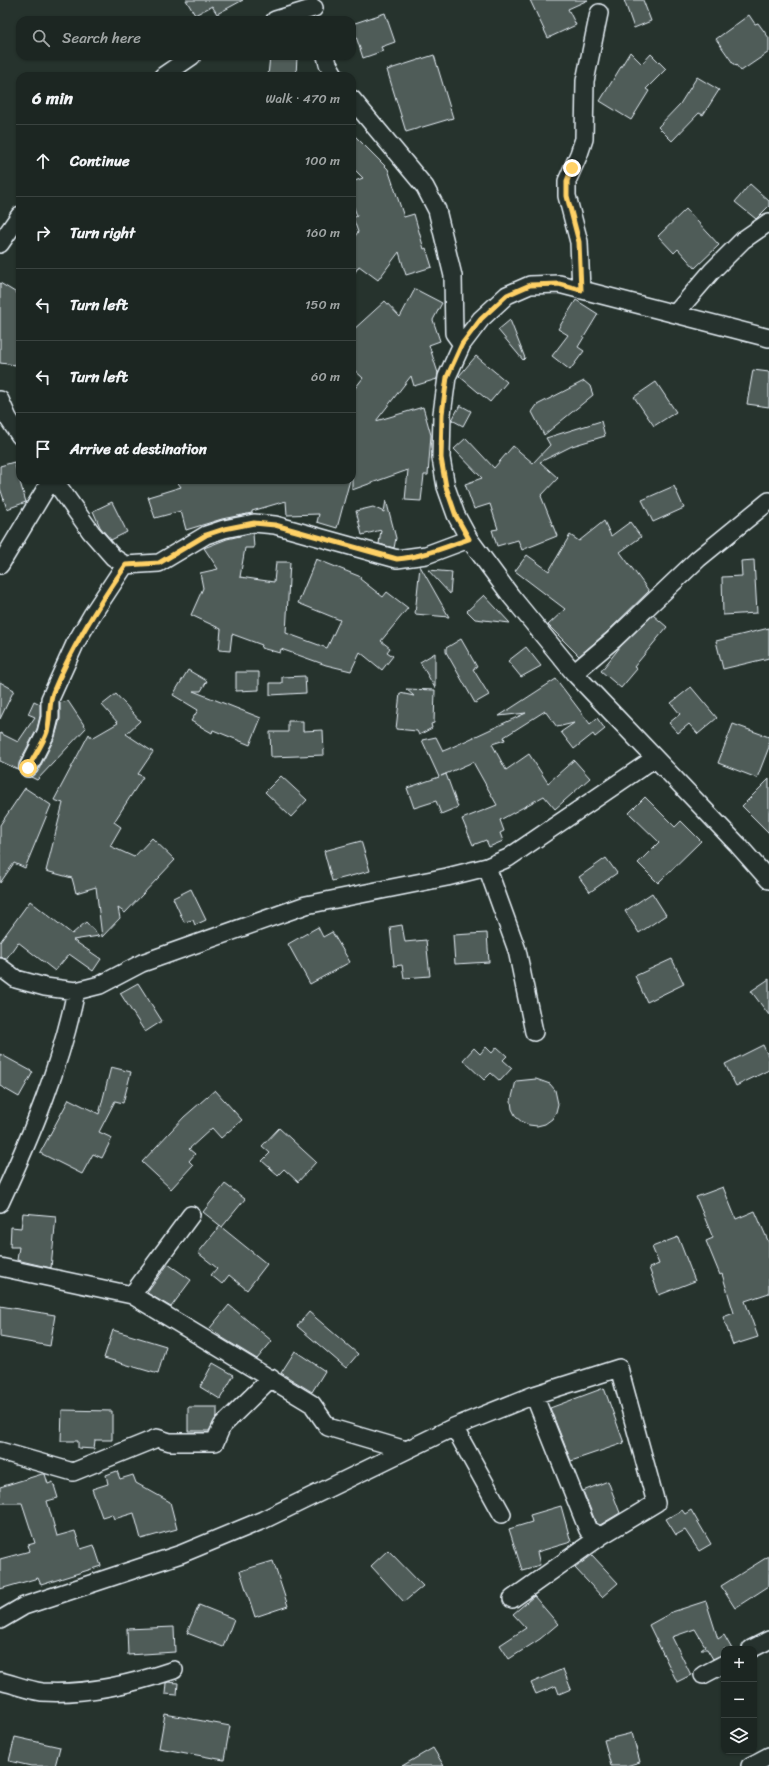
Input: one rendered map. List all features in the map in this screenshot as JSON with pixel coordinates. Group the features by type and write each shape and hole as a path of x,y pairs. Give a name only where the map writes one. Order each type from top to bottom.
{"street":[{"path":"290,16 315,9"},
{"path":"581,290 579,242 567,196 567,181 584,139 585,81 598,13"},
{"path":"169,72 186,60"},
{"path":"327,60 333,72"},
{"path":"356,104 425,187 436,210 453,276 454,333 462,344"},
{"path":"0,244 16,221"},
{"path":"674,314 712,270 743,240 769,222"},
{"path":"769,338 559,284 530,285 507,295 481,319 462,344 447,377 442,414 441,458 446,487 456,516 469,539 511,596 574,673 738,845 769,880"},
{"path":"0,400 8,418 16,430"},
{"path":"0,565 51,484"},
{"path":"56,484 91,532 113,557 126,565 159,563 206,535 224,529 254,523 275,525 397,559 413,558 469,539"},
{"path":"574,673 612,640 698,559 769,501"},
{"path":"28,768 46,733 50,717 50,700 75,644 92,615 126,565"},
{"path":"0,967 16,979 45,987 76,991 100,985 142,964 306,905 447,878 487,867 508,858 655,758"},
{"path":"487,867 517,950 534,1032"},
{"path":"0,1203 46,1098 70,1022 76,991"},
{"path":"132,1295 191,1215"},
{"path":"0,1267 132,1295 312,1404 328,1427 406,1450"},
{"path":"0,1620 24,1606 181,1554 263,1520 454,1427 534,1395 619,1368 656,1503 601,1536 512,1599"},
{"path":"0,1451 73,1472 157,1438 170,1442 215,1442 222,1426 271,1378"},
{"path":"534,1395 588,1530 601,1536"},
{"path":"454,1427 502,1514"},
{"path":"757,1646 769,1640"},
{"path":"703,1675 721,1666"},
{"path":"0,1681 40,1692 82,1692 174,1670"},
{"path":"750,1766 769,1756"}],"building":[{"path":"186,0 243,0 217,14 212,6 195,15"},
{"path":"530,0 588,0 568,9 576,25 548,38"},
{"path":"624,0 643,0 651,21 634,28"},
{"path":"385,13 395,42 381,47 383,51 363,58 356,36 356,23"},
{"path":"749,15 755,24 758,23 769,38 769,52 741,71 736,65 735,66 716,39"},
{"path":"630,52 642,64 651,54 666,69 646,89 649,91 631,120 600,101"},
{"path":"434,55 453,118 406,132 387,70"},
{"path":"270,60 297,60 296,72 268,72"},
{"path":"697,77 719,90 703,115 699,113 672,141 658,127 680,104"},
{"path":"356,137 388,169 404,217 414,214 424,249 426,248 432,267 406,275 399,252 378,280 359,266 356,271 356,235 358,232 356,226 356,181 363,178 356,171"},
{"path":"750,184 769,201 769,206 756,219 735,202"},
{"path":"686,209 719,245 695,268 678,249 674,253 658,236"},
{"path":"0,283 16,293 16,365 0,363"},
{"path":"415,289 442,303 433,320 440,341 429,345 438,373 437,379 414,386 411,376 376,421 423,407 431,435 428,475 424,475 421,501 405,500 408,470 352,490 352,484 356,484 356,387 363,378 356,372 356,327 385,301 400,317"},
{"path":"576,300 598,314 578,347 584,351 570,370 552,356 568,335 558,329"},
{"path":"510,320 525,358 523,360 498,330"},
{"path":"476,356 507,382 490,402 459,376"},
{"path":"753,370 769,372 769,407 747,404"},
{"path":"584,381 590,386 593,395 544,435 532,412 537,405"},
{"path":"656,382 676,412 654,426 634,397"},
{"path":"460,405 471,411 463,426 452,420"},
{"path":"601,421 605,436 572,446 540,462 558,478 541,496 557,536 522,550 518,540 497,546 492,530 498,529 490,504 474,509 465,484 482,478 454,449 466,438 494,468 513,446 533,463 550,445 546,438"},
{"path":"14,462 16,469 16,484 21,484 26,502 7,509 0,488 0,466"},
{"path":"179,484 349,484 337,528 317,522 319,514 287,515 286,501 252,511 252,513 222,519 186,530 181,511 155,518 148,497 181,487"},
{"path":"674,486 684,508 653,522 642,500"},
{"path":"386,500 396,538 394,548 379,544 381,530 362,535 356,511 373,507 384,512"},
{"path":"112,502 127,532 111,540 100,527 93,511"},
{"path":"604,521 611,536 630,522 641,537 620,552 649,591 606,633 579,656 548,625 565,609 515,571 527,555 549,571 570,535 579,541"},
{"path":"253,533 254,548 245,548 240,577 274,582 276,562 290,562 286,633 327,648 340,620 298,603 316,559 361,577 360,579 383,597 387,592 408,608 381,641 390,648 387,652 393,656 382,670 360,652 351,671 326,665 281,649 280,653 261,648 262,645 232,634 230,651 219,650 221,629 191,615 203,588 200,573 218,569 204,548 227,539"},
{"path":"754,560 757,613 723,615 722,577 742,576 741,561"},
{"path":"420,566 449,617 415,614"},
{"path":"428,570 452,572 450,594"},
{"path":"484,595 510,623 475,619 467,611"},
{"path":"653,615 667,627 634,667 637,669 621,688 601,671 620,647"},
{"path":"769,628 769,658 723,669 716,641"},
{"path":"461,639 477,667 473,669 489,695 475,703 446,652 446,648"},
{"path":"526,647 541,666 521,677 508,661"},
{"path":"435,653 435,688 420,662"},
{"path":"188,670 207,681 201,691 193,691 261,718 250,745 213,730 212,733 191,721 198,710 173,695"},
{"path":"236,672 259,672 259,690 236,691"},
{"path":"305,676 306,693 270,695 270,683 282,683 282,677"},
{"path":"556,679 590,724 597,718 605,729 595,737 593,734 574,749 561,732 574,723 557,727 545,711 504,737 505,740 492,744 506,770 529,754 548,783 574,760 590,778 555,809 544,796 500,820 504,831 500,833 503,841 489,847 486,840 473,845 462,819 497,805 473,762 441,776 446,774 458,807 441,814 436,801 414,808 407,788 439,777 422,740 436,737 443,751 448,749 526,713 499,716"},
{"path":"0,682 14,690 0,719"},
{"path":"691,687 717,718 698,734 689,724 678,733 669,723 680,714 671,703"},
{"path":"406,689 435,690 434,723 431,724 432,728 419,735 417,731 396,729 400,693 414,696"},
{"path":"116,694 140,721 126,734 153,752 138,774 143,777 114,822 121,827 110,846 134,857 152,838 175,860 125,913 118,908 120,918 102,937 96,887 76,893 72,878 46,871 63,803 54,800 89,734 92,738 118,723 102,705"},
{"path":"34,701 40,704 40,716 37,729 19,763 19,770 0,761 0,733 18,742 35,717 28,714"},
{"path":"68,701 86,728 37,780 31,777 37,773 55,737 60,719 60,703"},
{"path":"288,721 303,721 303,731 323,730 324,755 271,757 270,732 288,732"},
{"path":"733,724 769,737 769,747 757,778 718,763"},
{"path":"281,776 307,800 291,817 265,792"},
{"path":"769,779 769,833 742,806"},
{"path":"25,788 51,805 25,868 14,863 0,883 0,825"},
{"path":"645,797 675,827 681,821 701,841 658,883 638,863 659,842 629,813"},
{"path":"361,841 370,871 332,881 324,851"},
{"path":"606,858 617,873 590,892 579,877"},
{"path":"191,889 206,920 195,925 193,920 184,922 173,898"},
{"path":"652,893 666,915 639,933 625,911"},
{"path":"30,901 72,934 86,922 99,936 73,940 101,959 93,971 69,954 55,971 18,942 6,959 0,957 0,942"},
{"path":"402,925 405,942 426,940 430,976 404,978 402,965 394,966 390,927"},
{"path":"318,927 323,937 332,932 350,962 310,984 288,944"},
{"path":"487,933 489,962 455,964 453,935"},
{"path":"672,959 684,984 647,1002 635,976"},
{"path":"769,979 769,1015 751,991"},
{"path":"138,983 162,1021 145,1032 120,993"},
{"path":"763,1045 769,1058 769,1070 736,1086 725,1064"},
{"path":"486,1047 492,1053 497,1047 507,1056 503,1060 512,1068 500,1081 491,1073 484,1080 463,1060 474,1048 480,1054"},
{"path":"0,1054 33,1072 19,1097 0,1086"},
{"path":"111,1067 131,1072 123,1103 115,1101 99,1132 112,1138 102,1158 93,1154 82,1174 40,1153 69,1099 99,1114"},
{"path":"536,1079 550,1084 555,1090 558,1104 552,1119 545,1124 537,1126 522,1122 516,1117 512,1109 511,1101 516,1081"},
{"path":"215,1090 242,1120 221,1138 212,1128 189,1149 195,1154 189,1161 193,1165 171,1189 142,1162 184,1117"},
{"path":"279,1128 316,1162 298,1182 284,1169 278,1175 262,1161 270,1153 262,1146"},
{"path":"225,1184 245,1199 222,1227 203,1212"},
{"path":"723,1187 736,1219 755,1211 769,1243 769,1293 745,1301 758,1337 733,1345 723,1317 734,1313 722,1274 720,1275 706,1241 713,1238 696,1197"},
{"path":"23,1213 56,1216 51,1268 17,1260 19,1247 10,1247 11,1227 21,1228"},
{"path":"220,1226 267,1264 247,1290 229,1275 222,1284 211,1275 217,1268 198,1253"},
{"path":"678,1237 695,1281 659,1295 649,1268 659,1264 652,1247"},
{"path":"168,1264 191,1280 171,1307 147,1293"},
{"path":"229,1305 272,1341 257,1359 221,1337 210,1328"},
{"path":"0,1306 55,1315 50,1346 0,1337"},
{"path":"309,1312 358,1354 346,1368 297,1326"},
{"path":"113,1330 166,1346 158,1374 104,1358"},
{"path":"295,1351 325,1371 312,1392 281,1373"},
{"path":"213,1363 234,1375 220,1399 200,1387"},
{"path":"604,1388 624,1443 571,1461 550,1408"},
{"path":"188,1407 217,1407 217,1416 209,1431 188,1431"},
{"path":"62,1410 112,1411 112,1440 95,1440 94,1449 78,1448 78,1441 61,1441"},
{"path":"117,1471 120,1479 133,1475 136,1483 170,1502 177,1529 141,1539 134,1513 114,1519 112,1514 102,1517 92,1489 108,1484 106,1475"},
{"path":"45,1474 48,1484 53,1482 58,1498 47,1501 57,1536 75,1531 81,1549 94,1545 101,1566 41,1585 38,1578 0,1589 0,1559 30,1551 28,1545 35,1543 22,1503 0,1503 0,1487"},
{"path":"608,1481 620,1513 600,1525 596,1523 583,1491"},
{"path":"561,1506 571,1542 537,1552 540,1565 522,1570 509,1529 532,1522 530,1515"},
{"path":"682,1510 685,1514 691,1510 711,1544 699,1551 685,1530 676,1535 666,1519"},
{"path":"388,1550 423,1586 404,1602 371,1566"},
{"path":"592,1555 618,1583 602,1597 575,1568"},
{"path":"769,1556 769,1586 735,1608 721,1586"},
{"path":"273,1561 288,1606 255,1617 240,1571"},
{"path":"534,1596 558,1624 540,1639 509,1659 500,1645 526,1628 513,1614"},
{"path":"706,1601 718,1639 724,1635 730,1646 721,1646 721,1655 713,1659 707,1649 701,1649 705,1646 695,1629 672,1637 691,1675 677,1682 649,1625 669,1613"},
{"path":"199,1605 234,1619 223,1647 187,1633"},
{"path":"174,1627 175,1652 128,1655 127,1629"},
{"path":"563,1669 571,1689 559,1694 556,1686 536,1694 531,1683"},
{"path":"166,1683 178,1683 177,1695 165,1694"},
{"path":"165,1714 230,1726 224,1760 159,1748"},
{"path":"632,1733 640,1762 626,1766 611,1766 604,1740"},
{"path":"15,1737 60,1747 55,1766 31,1766 9,1761"},
{"path":"433,1748 444,1766 402,1766"}],"route":[{"path":"28,768 46,733 50,717 50,700 75,644 92,615 126,565 159,563 206,535 224,529 254,523 275,525 397,559 413,558 469,539 456,516 446,487 441,458 442,414 447,377 462,344 481,319 507,295 530,285 559,284 581,290 579,242 567,196 567,181 572,168"}]}
